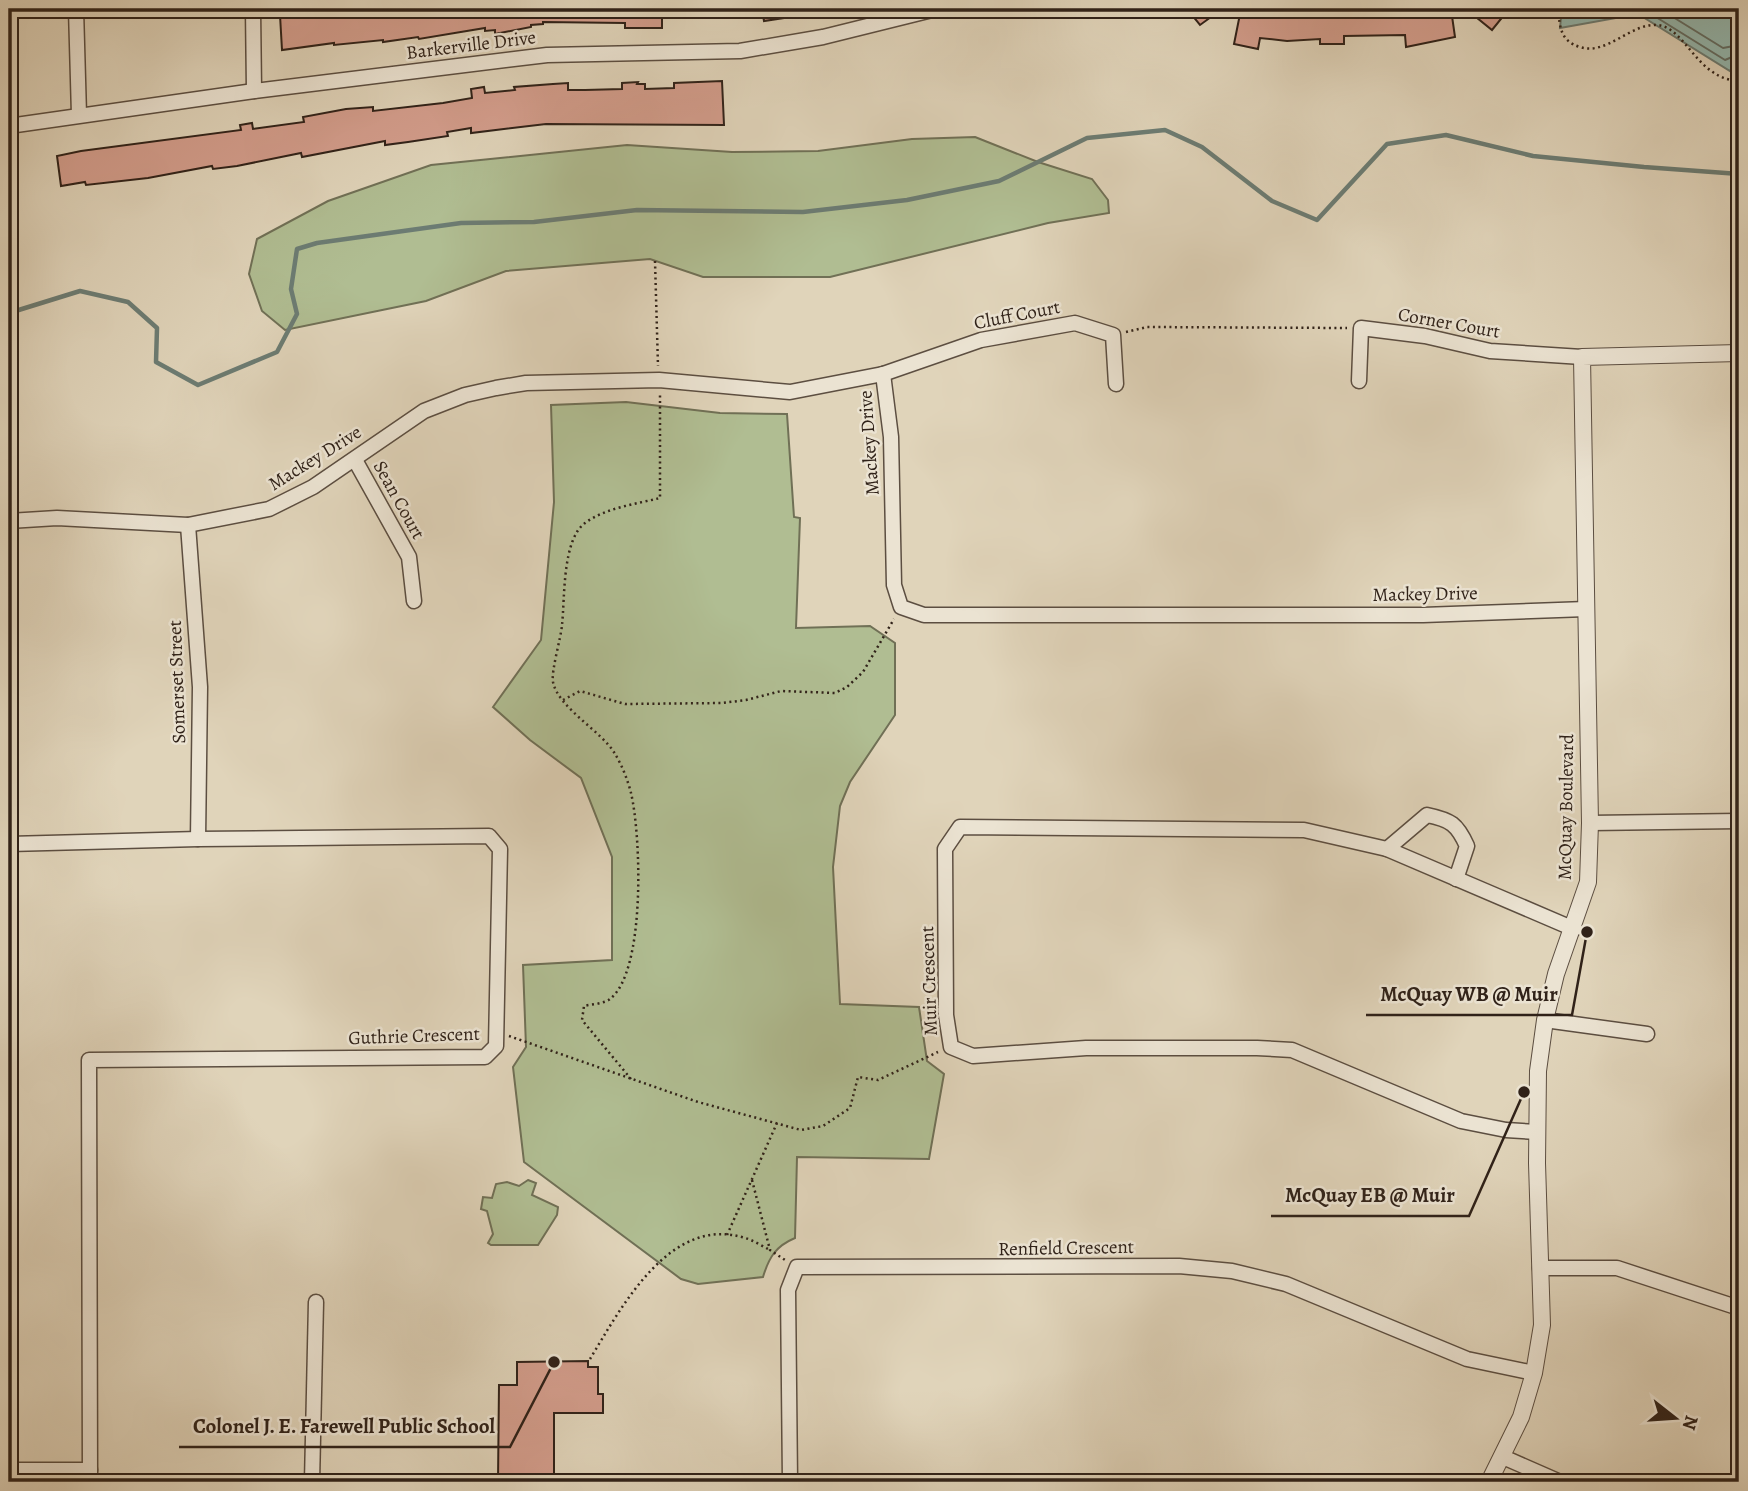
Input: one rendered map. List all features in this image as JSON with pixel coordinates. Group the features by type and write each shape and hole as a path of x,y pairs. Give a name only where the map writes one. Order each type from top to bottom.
{"street":[{"path":"76,9 79,115"},
{"path":"253,9 254,91"},
{"name":"Barkerville Drive","path":"9,126 254,91 547,55 740,51 822,37 936,9"},
{"name":"Cluff Court","path":"883,374 981,340 1075,323 1113,335"},
{"path":"1359,380 1361,328"},
{"name":"Corner Court","path":"1361,328 1425,336 1490,351 1582,358"},
{"path":"1113,335 1116,384"},
{"path":"1582,358 1739,353"},
{"name":"McQuay Boulevard","path":"1489,1482 1521,1417 1534,1373 1542,1325 1538,1071 1545,1020 1556,974 1588,882 1590,822 1582,358"},
{"name":"Mackey Drive","path":"9,521 57,518 188,525 269,509 313,487 424,411 465,396 526,383 659,380 790,392 883,374 891,437 894,585 901,607 924,615 1423,615 1586,609"},
{"name":"Sean Court","path":"355,460 409,557 414,601"},
{"name":"Somerset Street","path":"188,525 200,687 198,839"},
{"path":"1387,849 1427,815 1448,819 1461,832 1467,846 1456,878"},
{"path":"1590,822 1739,821"},
{"name":"Muir Crescent","path":"1537,1132 1506,1130 1461,1121 1292,1050 1086,1048 973,1056 951,1047 946,1014 945,849 960,827 1304,830 1387,849 1573,929"},
{"name":"Guthrie Crescent","path":"9,844 489,836 500,849 496,1045 485,1057 89,1060 90,1476 9,1470"},
{"path":"1545,1020 1647,1034"},
{"name":"Renfield Crescent","path":"797,1267 1179,1266 1232,1270 1286,1284 1467,1359 1534,1373"},
{"path":"790,1482 788,1290 797,1267"},
{"path":"1540,1268 1617,1268 1739,1308"},
{"path":"313,1482 316,1302"},
{"path":"1503,1457 1560,1482"},
{"path":"1165,1482 1177,1482"}],"path":[{"path":"1558,9 1561,34 1570,44 1585,49 1597,48 1654,24 1675,34 1709,70 1723,79 1739,81"},
{"path":"631,1079 582,1020 582,1012 584,1006 608,1000 621,985 638,922 637,825 631,791 614,752 563,700 553,682 562,630 567,559 575,537 584,524 616,509 660,498 655,261"},
{"path":"1113,335 1147,327 1361,328"},
{"path":"563,700 580,691 625,704 722,703 781,691 835,693 847,687 863,672 901,607"},
{"path":"496,1031 698,1102 802,1130 823,1126 850,1108 858,1077 878,1080 951,1047"},
{"path":"727,1236 777,1123"},
{"path":"752,1180 769,1250"},
{"path":"590,1359 631,1292 679,1245 706,1236 744,1237 797,1267"}],"green space":[{"path":"975,137 1038,162 1092,179 1108,200 1109,213 1048,223 830,277 703,277 650,259 506,271 426,301 285,330 262,311 249,274 257,239 328,201 431,165 627,145 732,152 818,151 912,139"},
{"path":"626,402 720,413 787,414 794,517 800,518 796,628 870,626 895,643 895,715 850,782 840,806 833,867 840,1004 919,1007 927,1061 944,1074 929,1159 797,1157 795,1238 774,1253 763,1277 698,1284 681,1279 524,1162 513,1067 526,1047 523,965 612,960 612,857 581,778 530,740 493,707 541,640 554,502 551,405"},
{"path":"528,1180 536,1183 532,1195 558,1207 557,1215 538,1245 491,1245 488,1243 493,1234 487,1211 481,1209 483,1197 492,1198 496,1184 507,1182 519,1186"}],"water":[{"path":"1562,9 1739,9 1739,55 1730,71 1638,14 1560,28"}],"building":[{"path":"359,9 662,9 662,28 625,28 625,23 543,22 495,34 495,30 485,31 485,28 419,39 334,43 282,50 280,15"},
{"path":"762,9 798,9 798,16 764,21"},
{"path":"1187,9 1222,9 1200,25"},
{"path":"1241,9 1451,9 1455,37 1406,47 1405,35 1344,36 1344,44 1320,44 1320,39 1287,41 1260,38 1258,49 1234,44"},
{"path":"1466,9 1509,9 1492,30"},
{"path":"722,81 724,125 546,124 471,133 471,128 447,132 448,136 385,145 385,141 302,157 301,153 237,166 213,169 212,166 148,178 61,186 57,156 241,130 240,125 252,123 253,129 304,122 303,117 346,109 373,107 373,111 443,103 472,98 471,89 484,87 485,93 515,90 514,87 568,83 568,90 622,89 622,83 638,82 637,84 645,84 645,89 674,88 674,83"},
{"path":"588,1361 588,1367 598,1367 598,1394 603,1394 603,1413 554,1413 554,1482 498,1482 499,1385 517,1385 517,1362"}],"waterway":[{"path":"9,313 80,291 128,302 157,328 156,362 198,385 277,352 297,314 291,289 297,249 317,243 461,223 534,222 637,210 803,212 907,200 999,181 1087,138 1165,130 1202,147 1272,201 1317,220 1387,144 1446,135 1533,156 1739,174"}],"place":[{"name":"McQuay WB @ Muir","path":"1587,932"},
{"name":"McQuay EB @ Muir","path":"1524,1092"},
{"name":"Colonel J. E. Farewell Public School","path":"554,1362"}]}
